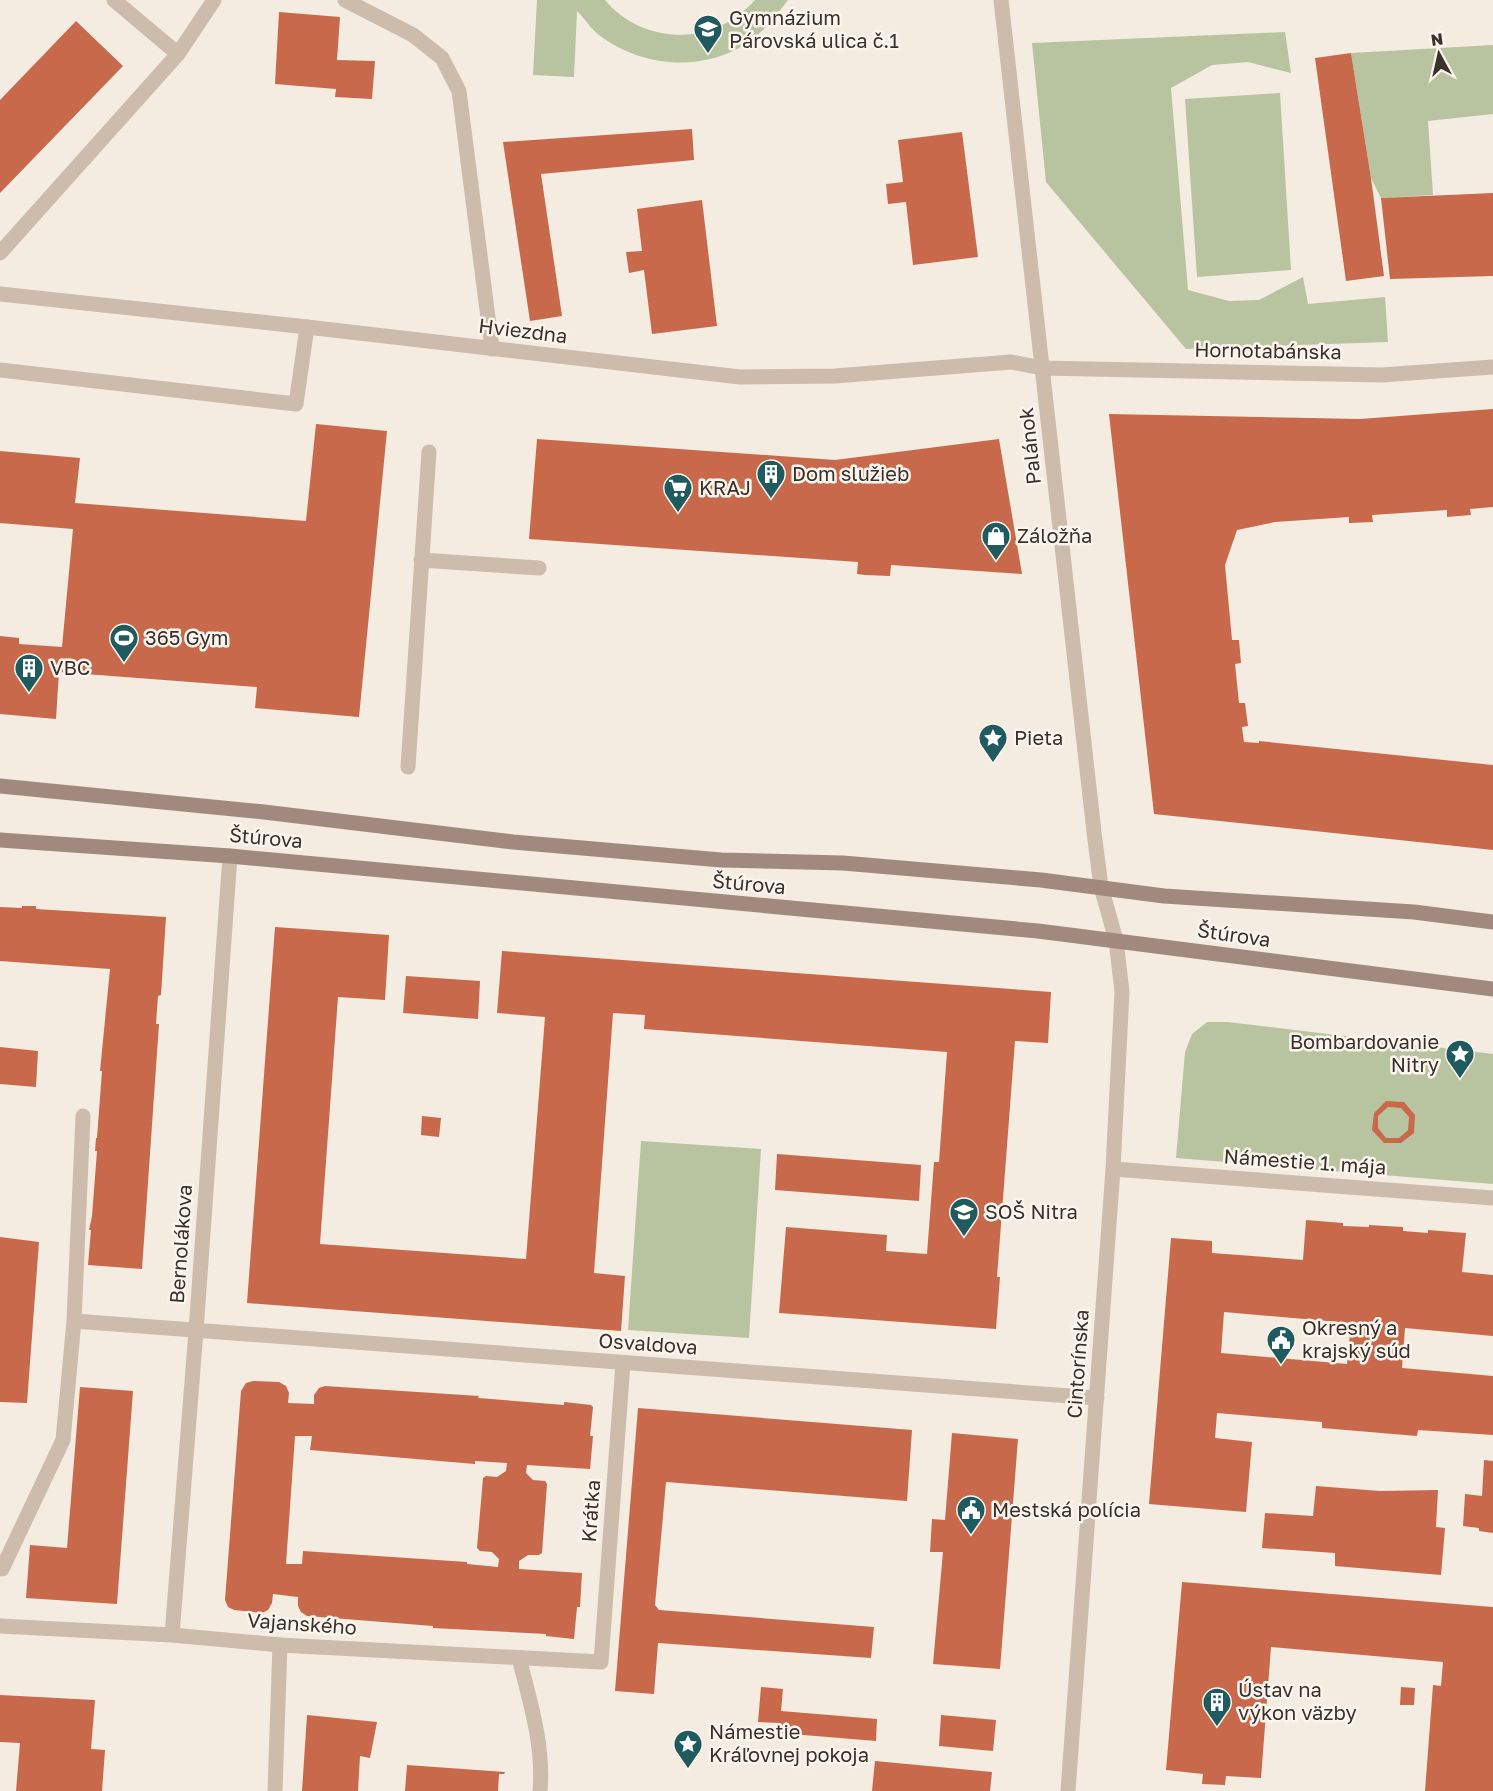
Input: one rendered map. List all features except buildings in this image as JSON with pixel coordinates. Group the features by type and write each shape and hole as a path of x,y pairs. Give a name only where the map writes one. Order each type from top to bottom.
{"main road":[{"name":"Štúrova","path":"0,786 264,812 513,842 721,860 843,863 1041,880 1164,896 1414,912 1493,922"},
{"name":"Štúrova","path":"0,840 230,856 1116,940 1493,989"}],"street":[{"path":"114,0 178,54"},
{"path":"0,253 178,54 214,0"},
{"path":"345,0 413,35 428,46 442,58 459,91 492,349"},
{"name":"Palánok","path":"1001,0 1101,887 1116,940"},
{"name":"Hviezdna","path":"0,294 740,377 835,376 1011,362 1042,368"},
{"path":"0,370 296,404 308,327"},
{"name":"Hornotabánska","path":"1042,368 1382,375 1493,367"},
{"path":"408,767 429,452"},
{"path":"421,560 539,568"},
{"name":"Bernolákova","path":"172,1635 230,856"},
{"name":"Cintorínska","path":"1068,1791 1113,1169 1122,992 1116,940"},
{"path":"2,1569 63,1440 74,1322 83,1116"},
{"name":"Námestie 1. mája","path":"1113,1169 1493,1198"},
{"name":"Osvaldova","path":"74,1322 1097,1398"},
{"name":"Krátka","path":"601,1662 623,1363"},
{"name":"Vajanského","path":"0,1626 172,1635 280,1645 601,1662"},
{"path":"275,1791 280,1645"},
{"path":"519,1658 535,1714 542,1769 540,1791"}],"green space":[{"path":"537,0 605,0 618,13 634,23 668,34 687,35 705,32 722,25 755,0 788,0 764,29 747,43 729,53 691,62 652,60 616,46 593,30 577,11 574,77 533,75"},
{"path":"1285,32 1291,73 1248,62 1212,65 1171,88 1188,290 1229,301 1259,300 1303,277 1308,304 1385,297 1388,342 1186,349 1046,182 1032,43"},
{"path":"1493,45 1493,114 1428,121 1433,195 1381,198 1371,178 1351,53"},
{"path":"1280,93 1291,270 1197,277 1185,99"},
{"path":"1207,1022 1228,1022 1493,1054 1493,1184 1176,1158 1185,1052 1192,1034"},
{"path":"641,1141 761,1149 749,1338 628,1330"}],"place":[{"name":"Gymnázium Párovská ulica č.1","path":"708,54"},
{"name":"Dom služieb","path":"771,500"},
{"name":"KRAJ","path":"678,514"},
{"name":"Záložňa","path":"996,562"},
{"name":"365 Gym","path":"124,664"},
{"name":"VBC","path":"29,694"},
{"name":"Pieta","path":"993,764"},
{"name":"Bombardovanie Nitry","path":"1460,1080"},
{"name":"SOŠ Nitra","path":"964,1238"},
{"name":"Okresný a krajský súd","path":"1281,1366"},
{"name":"Mestská polícia","path":"971,1536"},
{"name":"Ústav na výkon väzby","path":"1217,1728"},
{"name":"Námestie Kráľovnej pokoja","path":"688,1770"}]}
